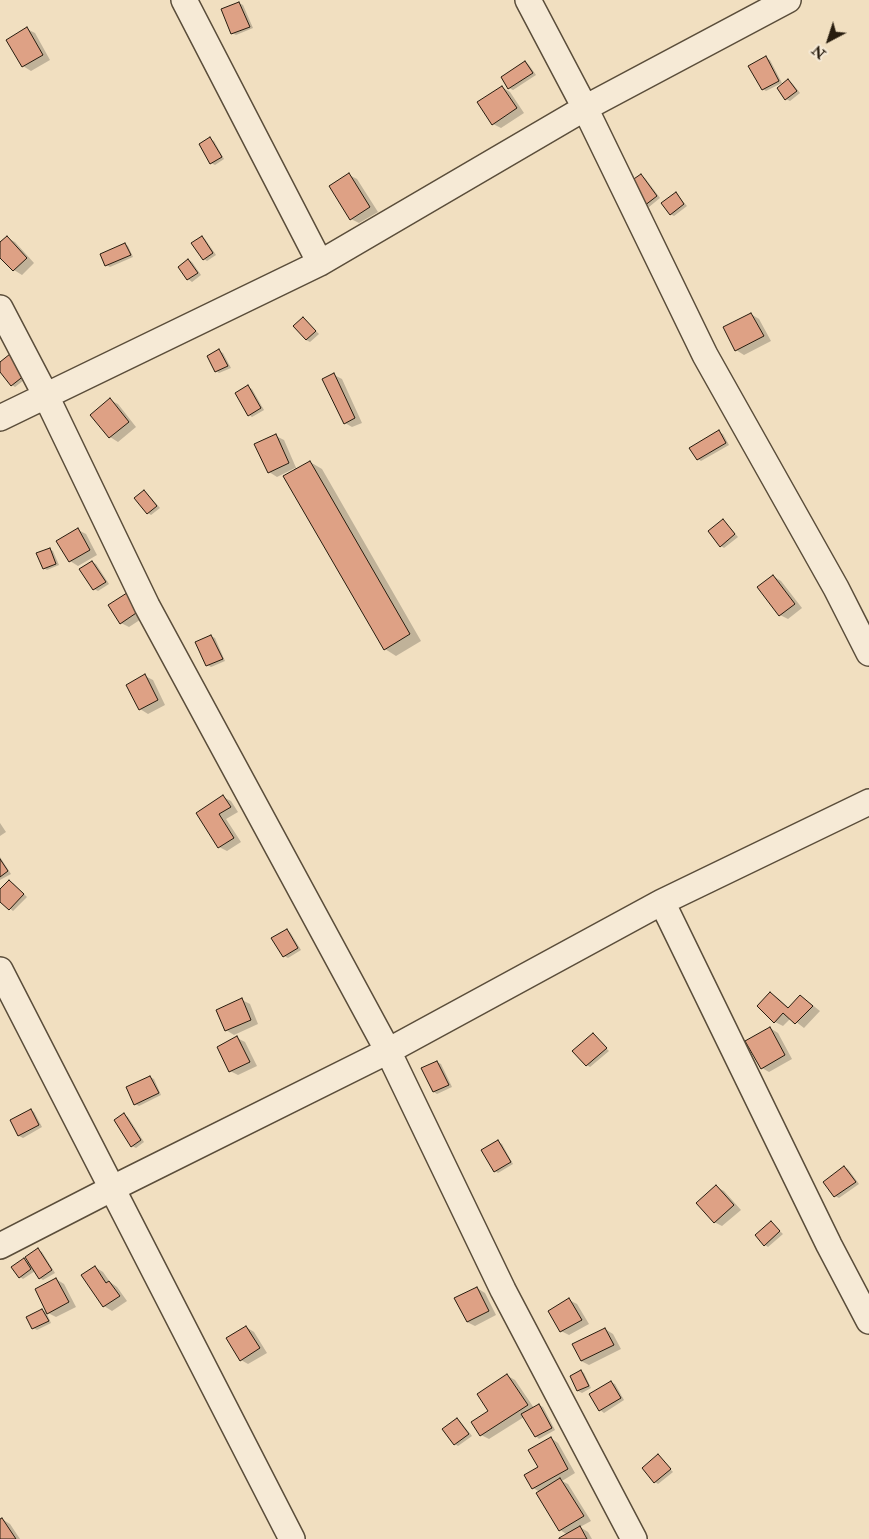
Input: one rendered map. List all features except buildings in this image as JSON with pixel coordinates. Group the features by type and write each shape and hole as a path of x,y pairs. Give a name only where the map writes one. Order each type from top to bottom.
{"street":[{"path":"184,0 320,264"},
{"path":"528,0 585,108 706,355 836,588 869,653"},
{"path":"0,418 320,264 585,108 788,0"},
{"path":"0,308 46,396 147,606 388,1051 503,1290 634,1539"},
{"path":"0,1246 388,1051 662,902 869,802"},
{"path":"662,902 829,1246 869,1321"},
{"path":"0,970 292,1539"}]}
